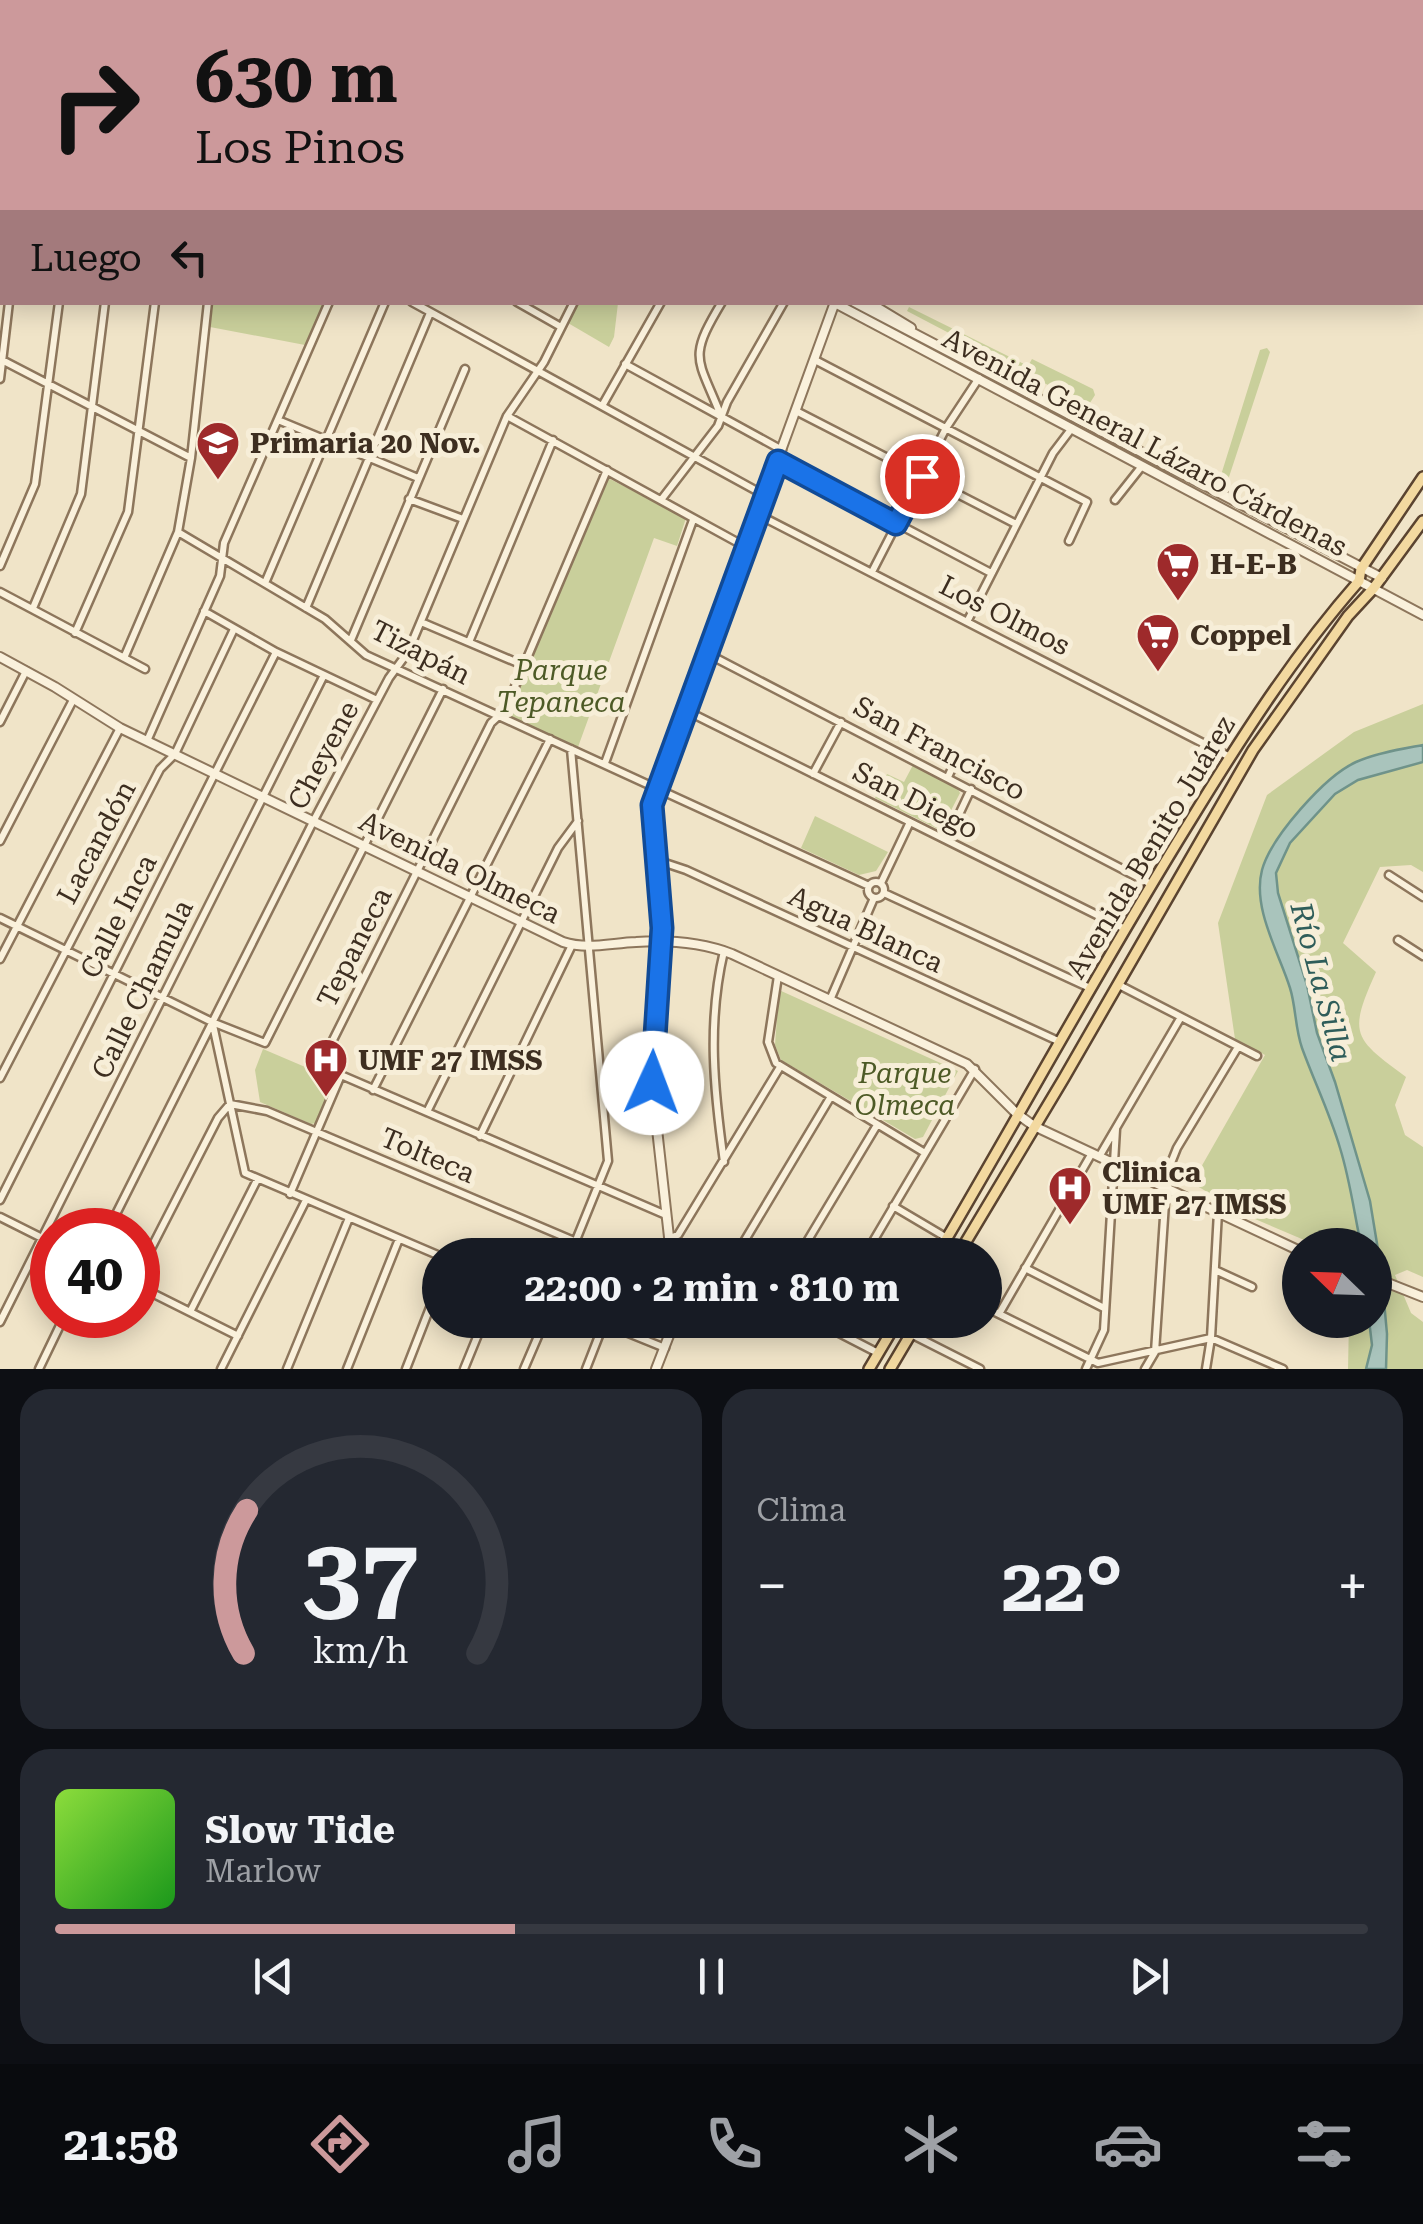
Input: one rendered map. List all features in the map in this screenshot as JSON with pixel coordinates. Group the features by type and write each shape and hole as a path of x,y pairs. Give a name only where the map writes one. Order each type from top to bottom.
{"main road":[{"path":"1359,582 1361,569 1423,478"},
{"name":"Avenida Benito Juárez","path":"968,1238 1224,797 1274,718 1348,616 1378,591 1382,577 1423,521"},
{"name":"Avenida Benito Juárez","path":"947,1238 1058,1041 1230,757 1288,669 1359,582"},
{"path":"1224,797 1230,757"},
{"path":"869,1369 887,1338"},
{"path":"890,1369 909,1338"}],"street":[{"path":"0,379 10,305"},
{"path":"0,566 35,484 59,305"},
{"path":"33,608 82,494 106,305"},
{"path":"75,633 124,527 131,499 155,305"},
{"path":"124,658 178,532 191,458 208,305"},
{"path":"148,740 220,576 224,543 328,305"},
{"path":"265,584 384,305"},
{"path":"417,305 766,496"},
{"path":"522,305 561,327"},
{"name":"Cheyene","path":"119,1208 313,822 377,700 408,652 507,416 538,372 572,305"},
{"path":"602,406 659,305"},
{"path":"720,305 697,350 721,417"},
{"path":"660,500 721,417 782,305"},
{"path":"780,1067 678,1235 669,1238 651,1075 662,918 651,813 833,305"},
{"name":"Avenida General Lázaro Cárdenas","path":"838,305 1423,615"},
{"name":"Avenida General Lázaro Cárdenas","path":"860,305 1382,577"},
{"path":"873,305 926,340"},
{"path":"306,608 430,313"},
{"path":"1,360 191,458"},
{"path":"815,360 1088,502 1070,542"},
{"path":"626,364 782,450"},
{"path":"350,641 465,369"},
{"path":"872,572 946,428 979,378"},
{"path":"796,410 1016,524"},
{"path":"507,416 748,548"},
{"path":"278,420 418,478"},
{"path":"968,620 1053,453 1073,428"},
{"path":"469,642 553,440"},
{"path":"778,461 991,573"},
{"path":"1114,500 1143,465"},
{"name":"Tepaneca","path":"341,1075 320,1066 492,723 505,710 606,470"},
{"path":"1162,475 1158,472 1192,480"},
{"path":"409,499 463,519"},
{"name":"Los Olmos","path":"759,515 1230,757"},
{"path":"605,763 694,519"},
{"name":"Tizapán","path":"178,532 337,627 361,652 868,886"},
{"path":"0,592 145,669"},
{"path":"204,611 276,652 377,700"},
{"path":"422,622 525,666"},
{"name":"Lacandón","path":"0,1078 160,769 175,754 234,630"},
{"name":"Calle Inca","path":"0,1200 276,652"},
{"name":"San Francisco","path":"708,654 1151,884"},
{"name":"Avenida Olmeca","path":"0,657 120,728 572,945 661,942 724,951 975,1069 1016,1113 1034,1126 1282,1242"},
{"path":"0,722 26,672"},
{"name":"Calle Chamula","path":"57,1208 324,675"},
{"path":"0,918 161,998 264,1043 443,689"},
{"path":"0,841 73,700"},
{"name":"San Diego","path":"687,711 1125,930"},
{"path":"813,774 841,722"},
{"path":"0,959 120,728"},
{"path":"374,1090 550,739"},
{"path":"571,749 608,1150 600,1187 578,1238"},
{"path":"948,777 958,756"},
{"path":"946,840 970,789"},
{"path":"426,1112 565,836 578,821"},
{"path":"884,894 882,883 910,822"},
{"name":"Agua Blanca","path":"655,860 686,870 1058,1041"},
{"path":"1389,875 1423,898"},
{"path":"874,898 868,893 868,886 882,883"},
{"path":"830,1000 874,898 884,894 1090,988"},
{"path":"1398,940 1423,956"},
{"path":"480,1136 572,945"},
{"path":"724,951 714,1010 712,1060 724,1162"},
{"path":"778,976 768,1042 780,1067 925,1153"},
{"path":"1118,985 1256,1056"},
{"path":"1002,1309 1181,1017"},
{"path":"212,1022 245,1173 422,1249"},
{"path":"1145,1369 1156,1352 1166,1173 1176,1148 1238,1047"},
{"path":"874,1238 975,1069"},
{"path":"290,1194 341,1075 666,1215"},
{"path":"746,1238 830,1098"},
{"path":"160,1231 218,1118 230,1104"},
{"name":"Tolteca","path":"230,1104 260,1108 567,1238"},
{"path":"809,1238 877,1124"},
{"path":"1086,1369 1104,1330 1116,1128"},
{"path":"190,1312 257,1180"},
{"path":"221,1369 306,1200"},
{"path":"893,1206 947,1238"},
{"path":"1206,1369 1218,1212"},
{"path":"0,1216 30,1232"},
{"path":"288,1369 349,1218"},
{"path":"348,1369 399,1239"},
{"name":"Calle Chamula","path":"0,1322 30,1262"},
{"path":"1025,1268 1104,1308"},
{"path":"1215,1270 1252,1287"},
{"path":"1392,1283 1423,1297"},
{"path":"160,1297 238,1336"},
{"path":"1002,1316 1091,1361 1106,1364 1211,1338 1279,1368"},
{"path":"406,1369 422,1328"},
{"path":"42,1368 56,1338"},
{"path":"464,1369 477,1338"},
{"path":"524,1369 537,1338"},
{"path":"586,1369 595,1338"},
{"path":"640,1338 665,1348"},
{"path":"656,1369 669,1338"},
{"path":"852,1338 878,1353"},
{"path":"919,1338 980,1369"}],"green space":[{"path":"213,305 323,305 305,345 210,327"},
{"path":"577,305 618,305 609,347 568,323"},
{"path":"909,307 1028,366 1032,359 1093,389 1095,395 1088,406 907,311"},
{"path":"1267,348 1270,352 1228,480 1223,481 1221,475 1260,350"},
{"name":"Parque Tepaneca","path":"606,477 686,518 677,546 654,538 578,747 508,717"},
{"path":"1423,704 1423,872 1411,865 1380,867 1343,943 1376,972 1361,1009 1361,1033 1375,1053 1406,1077 1395,1105 1405,1135 1423,1147 1423,1277 1407,1270 1395,1275 1411,1313 1423,1322 1423,1369 1348,1369 1349,1338 1392,1338 1392,1228 1282,1230 1248,1216 1192,1183 1265,1055 1235,1039 1218,923 1267,795 1354,732"},
{"path":"913,765 960,793 942,828 875,798 887,774 904,782"},
{"path":"815,816 888,852 876,871 859,875 801,848"},
{"name":"Parque Olmeca","path":"779,990 958,1071 923,1137 915,1139 781,1060 775,1045"},
{"path":"263,1049 331,1078 333,1082 316,1123 260,1102 255,1070"}],"water":[{"path":"1423,745 1423,762 1358,780 1335,794 1290,843 1276,873 1278,893 1307,985 1317,1033 1370,1201 1374,1228 1357,1228 1343,1160 1302,1048 1290,988 1264,915 1260,885 1267,856 1301,809 1343,769 1389,752"},
{"path":"1371,1338 1387,1338 1386,1369 1366,1369"}],"place":[{"name":"Primaria 20 Nov.","path":"218,481"},
{"name":"H-E-B","path":"1178,602"},
{"name":"Coppel","path":"1158,673"},
{"name":"UMF 27 IMSS","path":"326,1098"},
{"name":"Clinica UMF 27 IMSS","path":"1070,1226"}],"route":[{"path":"652,1083 662,928 652,805 778,461 896,524 922,476"}],"water label":[{"name":"Río La Silla","path":"1321,982"}]}
